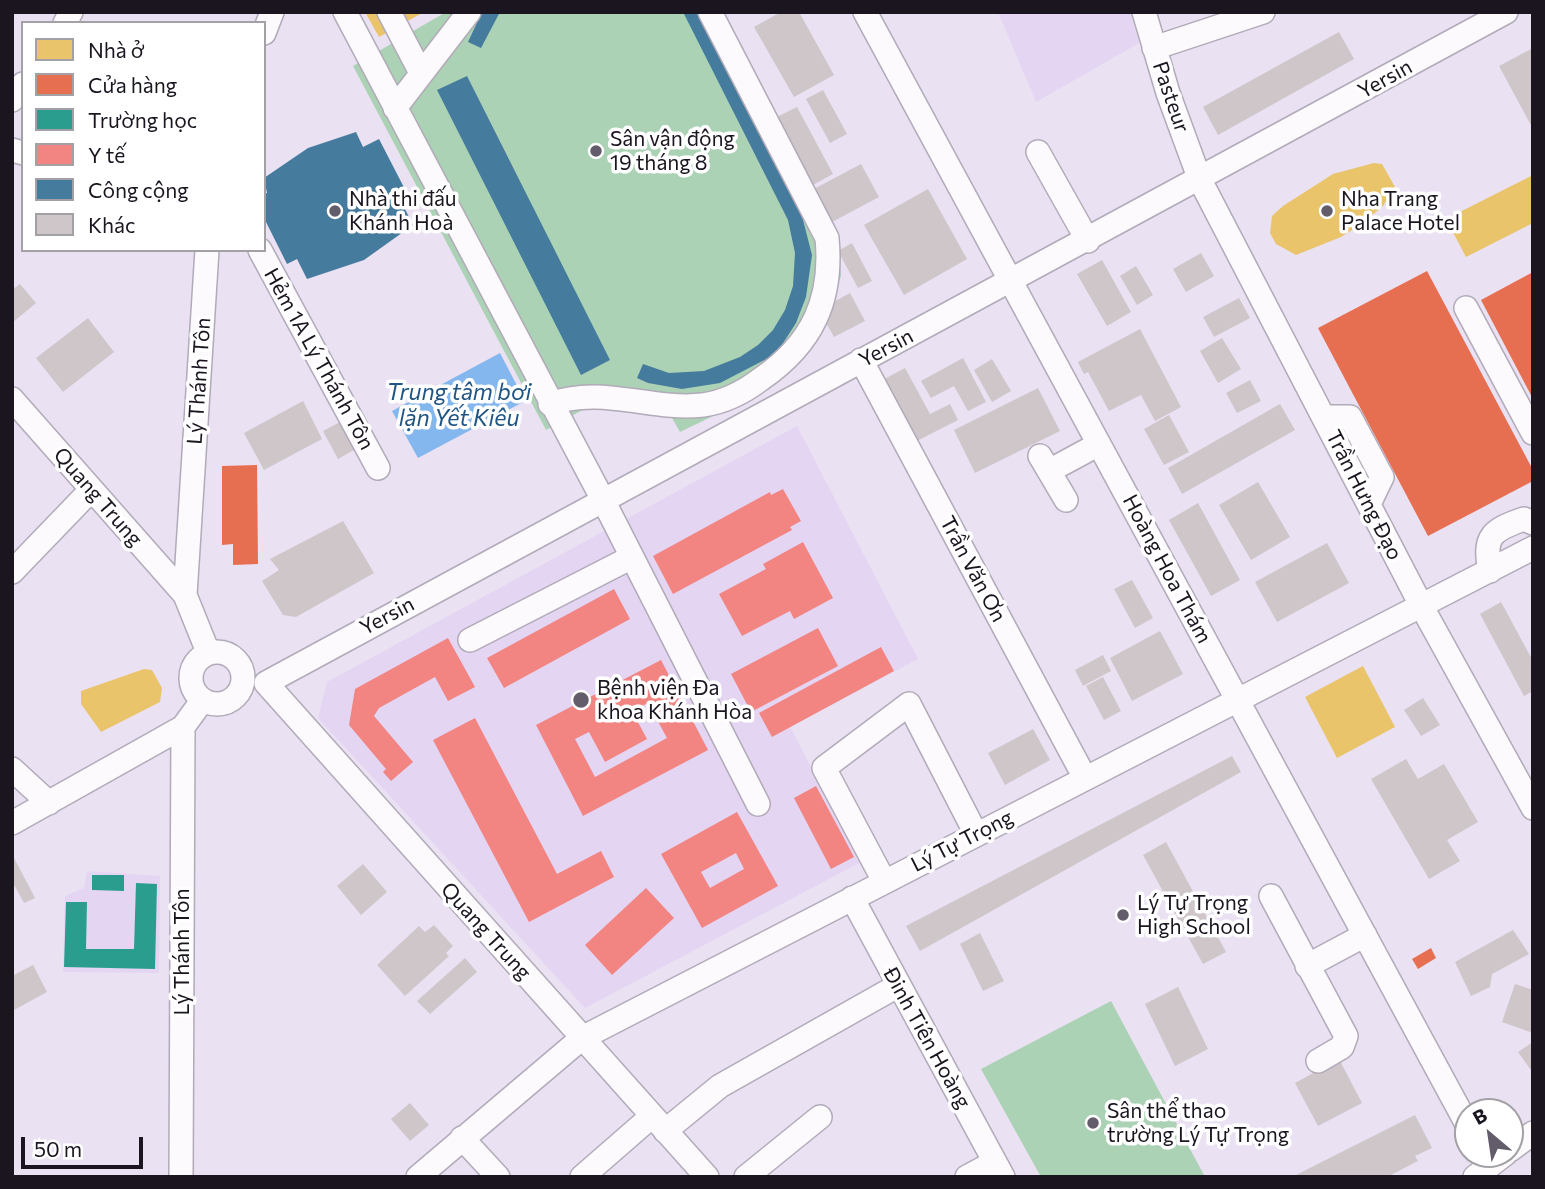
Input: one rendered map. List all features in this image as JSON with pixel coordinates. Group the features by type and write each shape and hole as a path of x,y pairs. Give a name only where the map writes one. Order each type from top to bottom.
{"street":[{"path":"345,12 603,500 758,804"},
{"path":"389,12 421,73"},
{"path":"395,108 469,12"},
{"path":"550,404 586,395 680,405 724,400 751,387 786,362 804,342 816,317 830,266 827,238 710,12"},
{"name":"Hoàng Hoa Thám","path":"865,12 1454,1100"},
{"name":"Pasteur","path":"1144,12 1200,180"},
{"path":"1154,48 1263,12"},
{"name":"Yersin","path":"255,681 603,500 861,360 1012,282 1506,12"},
{"path":"1038,152 1088,241"},
{"name":"Trần Hưng Đạo","path":"1200,180 1422,607 1533,808"},
{"name":"Lý Thánh Tôn","path":"185,595 207,252"},
{"name":"Hẻm 1A Lý Thánh Tôn","path":"261,252 378,468"},
{"path":"1466,308 1533,433"},
{"name":"Trần Văn Ơn","path":"861,360 1085,778"},
{"name":"Quang Trung","path":"12,398 185,595"},
{"path":"1066,500 1044,463 1099,444"},
{"path":"12,572 91,490"},
{"path":"1490,570 1486,550 1489,538 1505,526 1524,519 1533,523"},
{"name":"Lý Tự Trọng","path":"418,1177 582,1038 1533,548"},
{"path":"470,640 632,556"},
{"path":"185,595 208,652"},
{"path":"208,652 230,654 255,681 225,703 202,701 190,679 196,662 208,652"},
{"name":"Quang Trung","path":"255,681 659,1123 700,1174"},
{"path":"12,823 183,727 202,701"},
{"path":"884,881 824,768 909,704 976,834"},
{"name":"Lý Thánh Tôn","path":"181,1177 183,727"},
{"path":"12,769 49,803"},
{"path":"1271,896 1346,1036 1342,1046 1318,1061"},
{"name":"Đinh Tiên Hoàng","path":"852,898 999,1169"},
{"path":"1307,966 1365,935"},
{"path":"582,1177 659,1123 720,1086 899,985"},
{"path":"746,1177 820,1117"},
{"path":"462,1138 498,1177"},
{"path":"967,1177 999,1169"}],"shaded area":[{"path":"998,12 1130,12 1139,43 1036,102"},
{"name":"Bệnh viện Đa khoa Khánh Hòa","path":"797,426 918,659 790,727 861,862 585,1008 318,718 327,682"},
{"path":"87,871 160,876 159,973 63,972 65,896 84,888"}],"green space":[{"name":"Sân vận động 19 tháng 8","path":"446,12 722,12 838,236 841,276 821,330 777,374 711,417 680,432 659,395 619,390 546,430 353,66"},
{"name":"Sân thể thao trường Lý Tự Trọng","path":"1111,1001 1205,1177 1041,1177 981,1069"}],"water":[{"name":"Trung tâm bơi lặn Yết Kiêu","path":"500,353 525,401 418,458 392,411"}],"building: Nhà ở":[{"path":"365,12 424,12 379,37"},
{"name":"Nha Trang Palace Hotel","path":"1374,163 1382,164 1395,187 1383,206 1363,223 1341,237 1296,255 1276,244 1270,233 1272,216 1283,206 1333,174"},
{"path":"1533,175 1533,223 1466,257 1446,219"},
{"path":"1363,666 1395,727 1337,758 1305,697"},
{"path":"144,669 152,670 162,688 160,702 101,732 81,704 81,691"}],"building: Cửa hàng":[{"path":"1427,271 1533,470 1533,481 1428,536 1318,328"},
{"path":"1533,272 1533,399 1481,300"},
{"path":"257,465 258,564 233,565 233,544 222,545 222,466"},
{"path":"1431,948 1436,958 1418,969 1412,959"}],"building: Trường học":[{"path":"92,875 124,875 124,891 92,890"},
{"path":"136,883 157,884 155,969 64,967 66,902 87,902 86,949 134,949"}],"building: Y tế":[{"path":"783,489 801,521 790,527 792,530 673,594 653,556 770,492 771,495"},
{"path":"803,542 833,598 794,619 790,611 742,636 719,594 766,569 763,564"},
{"path":"614,589 630,619 504,688 487,658"},
{"path":"818,628 838,666 751,712 731,674"},
{"path":"448,638 475,687 448,701 435,677 379,708 374,716 413,762 391,781 383,772 386,769 349,725 355,689"},
{"path":"881,647 894,671 772,737 759,713"},
{"path":"661,660 708,750 583,816 536,725","holes":["648,703 667,738 595,777 575,739 589,732 605,762 647,739 632,711"]},
{"path":"475,718 557,874 601,851 614,877 529,922 433,740"},
{"path":"816,786 854,857 831,869 794,798"},
{"path":"737,812 778,886 702,928 661,854","holes":["736,853 744,869 710,888 701,872"]},
{"path":"646,888 674,918 612,975 585,945"}],"building: Công cộng":[{"path":"482,12 500,12 481,48 468,42"},
{"path":"683,12 701,12 802,216 812,255 806,297 796,323 776,354 720,383 682,389 648,383 637,378 643,364 669,373 704,371 740,357 758,345 773,330 785,310 793,286 795,253 788,220"},
{"path":"467,76 610,360 581,375 437,90"},
{"name":"Nhà thi đấu Khánh Hoà","path":"356,132 363,147 379,139 411,201 403,205 413,225 364,260 307,279 297,259 287,264 266,222 266,177 308,148"}],"building: Khác":[{"path":"781,12 799,12 834,75 794,97 754,27"},
{"path":"1339,32 1354,59 1218,135 1203,107"},
{"path":"1533,48 1533,129 1499,66"},
{"path":"823,90 847,134 830,143 806,99"},
{"path":"797,107 833,174 811,186 775,118"},
{"path":"861,164 879,197 832,222 814,189"},
{"path":"928,189 967,259 904,295 864,225"},
{"path":"852,243 872,281 858,288 838,251"},
{"path":"1201,253 1214,276 1186,292 1173,269"},
{"path":"1102,260 1131,312 1107,326 1077,274"},
{"path":"1136,266 1153,295 1137,305 1120,276"},
{"path":"20,284 36,303 12,323 12,290"},
{"path":"850,293 865,321 834,337 819,310"},
{"path":"1239,298 1250,318 1214,337 1203,317"},
{"path":"88,318 114,352 63,392 36,358"},
{"path":"1140,329 1181,407 1155,421 1141,395 1109,411 1088,372 1084,374 1078,362"},
{"path":"1222,338 1241,369 1218,383 1200,351"},
{"path":"963,358 986,402 968,411 954,386 931,398 921,381"},
{"path":"992,359 1011,391 992,402 974,370"},
{"path":"905,368 930,414 950,404 958,420 911,444 879,382"},
{"path":"1250,380 1261,401 1237,413 1226,393"},
{"path":"1038,388 1060,431 975,473 954,430"},
{"path":"303,401 322,439 264,470 244,433"},
{"path":"1280,404 1295,430 1182,494 1168,468"},
{"path":"1169,415 1189,452 1164,465 1144,429"},
{"path":"344,420 359,447 338,459 323,431"},
{"path":"1258,482 1290,537 1251,560 1219,505"},
{"path":"1198,503 1240,580 1211,596 1169,520"},
{"path":"343,521 374,573 296,617 283,615 262,581 279,570 270,559"},
{"path":"1327,543 1349,583 1277,622 1255,582"},
{"path":"1132,580 1153,618 1135,628 1114,589"},
{"path":"1501,602 1533,661 1533,691 1524,696 1480,614"},
{"path":"1160,631 1183,674 1132,701 1110,658"},
{"path":"1103,655 1111,671 1083,686 1075,670"},
{"path":"1103,677 1121,711 1104,720 1086,686"},
{"path":"1423,698 1440,725 1421,736 1404,710"},
{"path":"1033,729 1050,760 1005,785 988,753"},
{"path":"1232,756 1241,772 920,951 906,926"},
{"path":"1406,759 1418,779 1444,764 1478,822 1447,840 1460,861 1429,879 1371,779"},
{"path":"1166,842 1226,952 1203,964 1143,855"},
{"path":"12,854 35,898 24,903 12,881"},
{"path":"363,864 387,892 361,915 337,886"},
{"path":"434,925 453,946 446,953 449,956 405,996 377,965 419,926 425,932"},
{"path":"1513,930 1529,954 1492,974 1490,987 1471,996 1455,962"},
{"path":"980,933 1004,981 983,991 960,944"},
{"path":"465,958 477,972 430,1014 417,1001"},
{"path":"33,965 47,992 14,1010 12,976"},
{"path":"1515,984 1533,990 1533,1033 1502,1022"},
{"path":"1178,987 1208,1049 1175,1066 1145,1004"},
{"path":"1533,1042 1533,1073 1518,1052"},
{"path":"1339,1059 1362,1103 1318,1126 1295,1083"},
{"path":"410,1103 429,1125 410,1141 391,1119"},
{"path":"1415,1115 1432,1148 1415,1156 1418,1161 1387,1177 1292,1177"}],"place":[{"name":"Sân vận động 19 tháng 8","path":"596,151"},
{"name":"Nhà thi đấu Khánh Hoà","path":"335,211"},
{"name":"Nha Trang Palace Hotel","path":"1327,211"},
{"name":"Bệnh viện Đa khoa Khánh Hòa","path":"581,700"},
{"name":"Lý Tự Trọng High School","path":"1123,915"},
{"name":"Sân thể thao trường Lý Tự Trọng","path":"1093,1123"}]}
